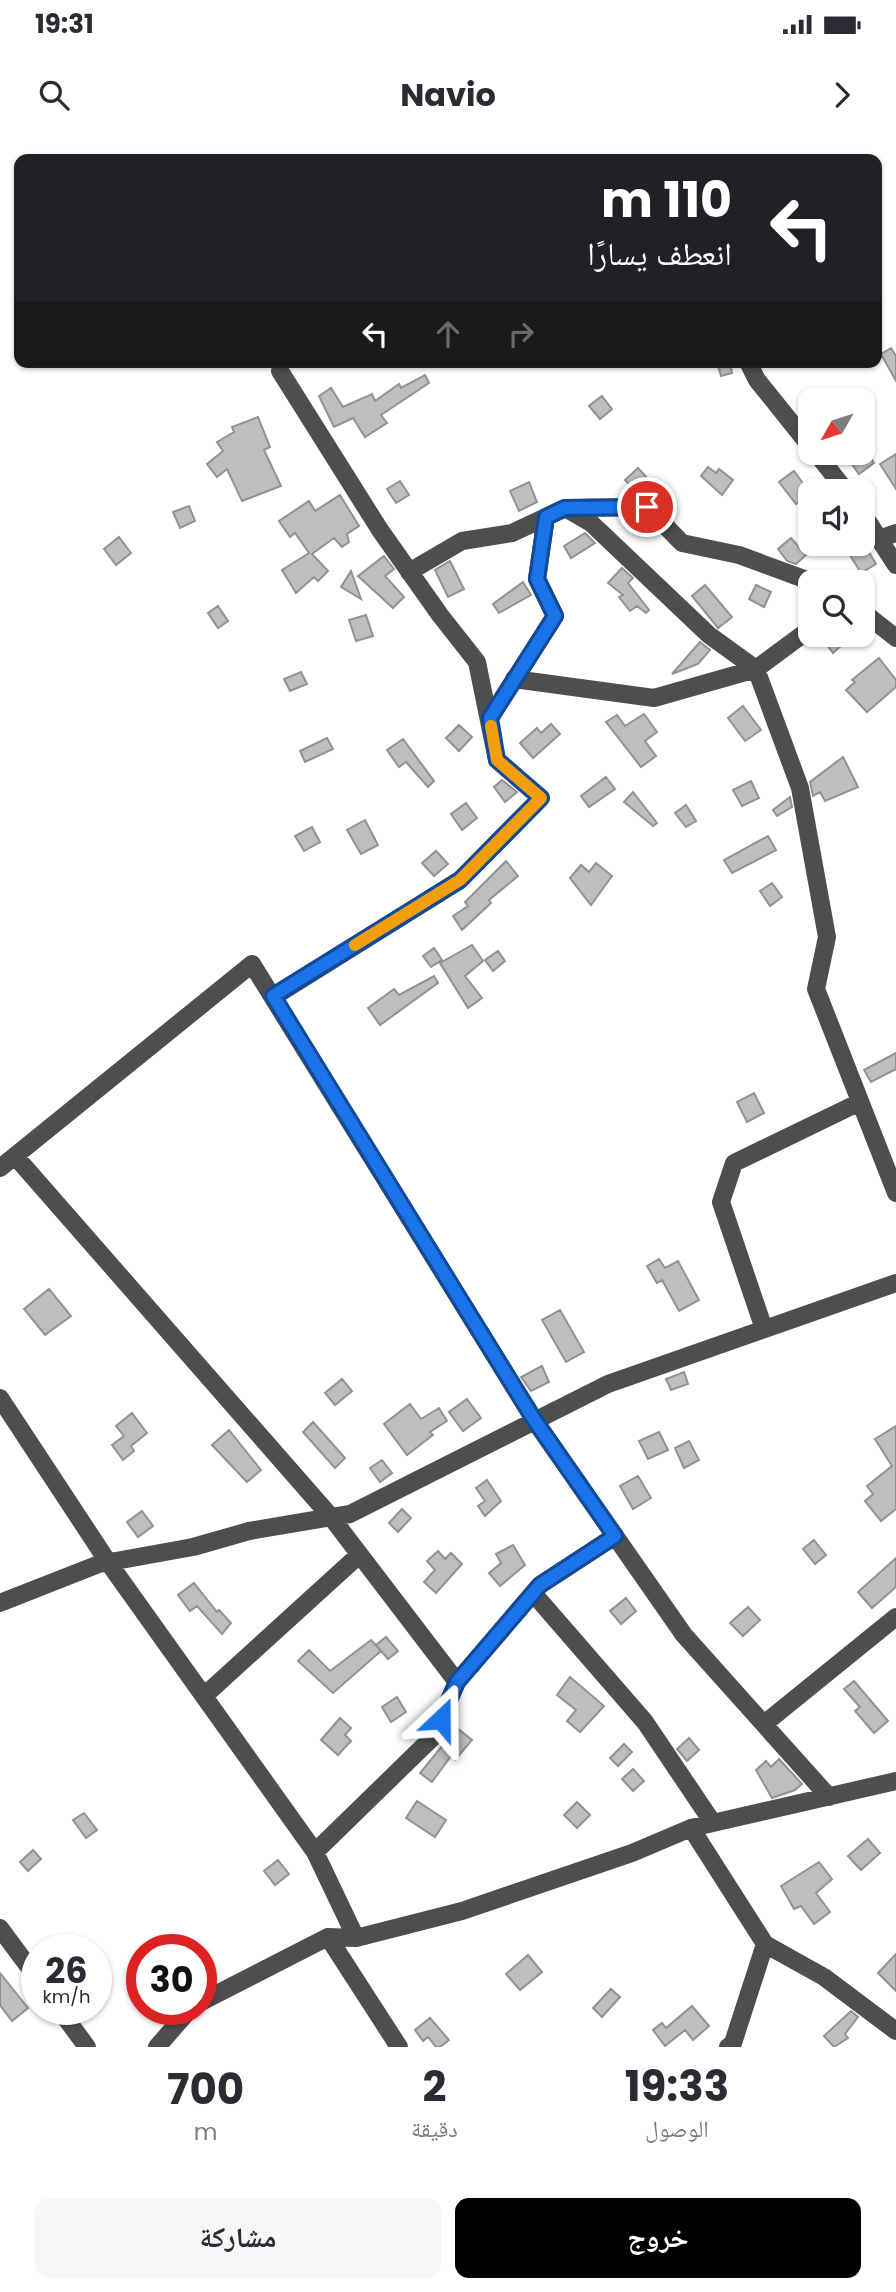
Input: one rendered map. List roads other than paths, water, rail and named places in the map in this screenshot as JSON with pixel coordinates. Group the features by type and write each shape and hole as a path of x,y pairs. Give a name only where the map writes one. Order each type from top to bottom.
{"street":[{"path":"751,368 757,380 798,431"},
{"path":"273,996 460,880 541,798 497,760 477,662 409,572 280,371"},
{"path":"409,572 462,541 512,533 565,508 647,507 682,543 739,555 798,577"},
{"path":"565,508 590,523 709,635 755,669 800,788 827,937 816,989 896,1193"},
{"path":"490,718 555,616 537,579 546,517"},
{"path":"888,536 896,565"},
{"path":"875,621 896,638"},
{"path":"514,679 654,698 755,669 798,638"},
{"path":"0,1168 252,964 535,1421 684,1636 829,1797"},
{"path":"764,1329 721,1202 734,1163 860,1102"},
{"path":"15,1156 331,1517 457,1682"},
{"path":"0,1603 7,1597 108,1562 193,1546 249,1531 350,1514 608,1384 896,1283"},
{"path":"0,1398 108,1562 315,1852 356,1938"},
{"path":"315,1852 433,1737 457,1682 540,1585 615,1536"},
{"path":"204,1696 359,1555"},
{"path":"533,1593 645,1722 713,1823"},
{"path":"764,1724 896,1617"},
{"path":"217,1994 328,1937 356,1938 462,1911 632,1853 691,1828 896,1780"},
{"path":"691,1828 765,1944 824,1977 896,2031"},
{"path":"0,1928 21,1956"},
{"path":"328,1937 399,2047"},
{"path":"729,2047 733,2043 765,1944"},
{"path":"71,2025 87,2047"},
{"path":"157,2047 176,2025"}]}
